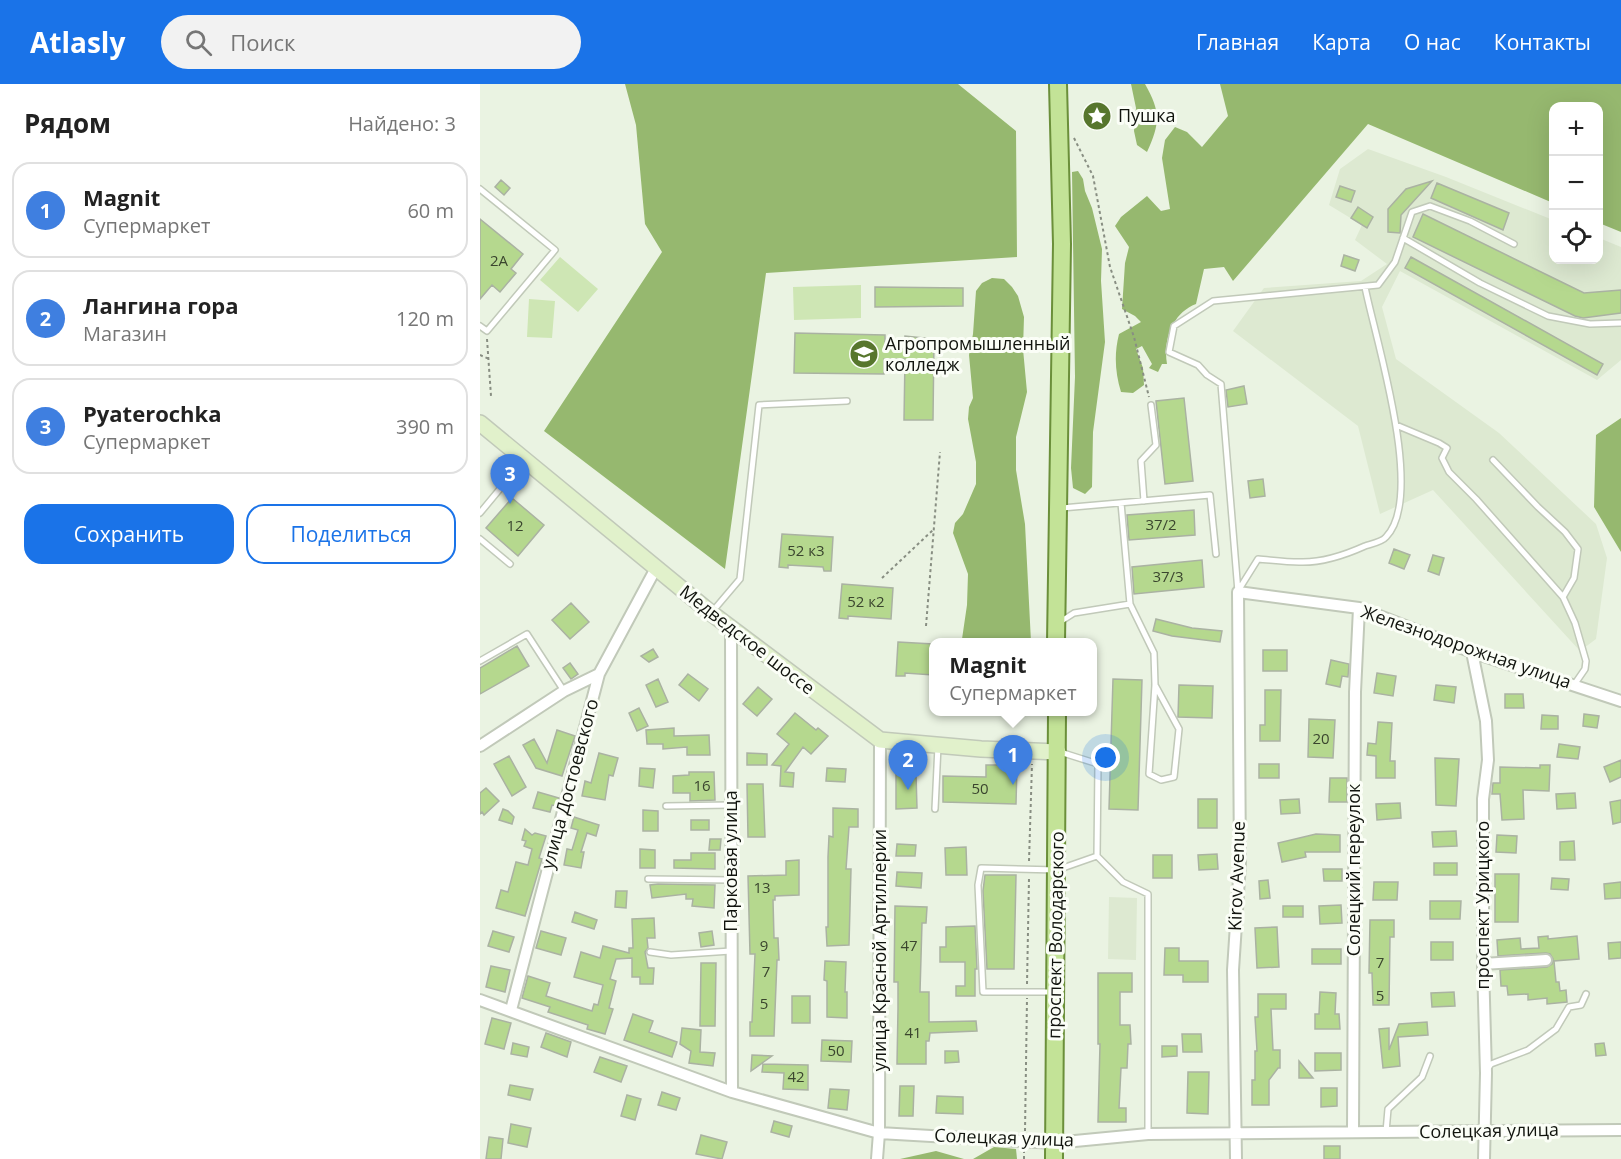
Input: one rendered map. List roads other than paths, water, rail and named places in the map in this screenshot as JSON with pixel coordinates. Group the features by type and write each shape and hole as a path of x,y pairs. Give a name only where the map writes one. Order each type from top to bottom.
{"main road":[{"path":"1056,638 1062,234 1058,84"},
{"name":"Медведское шоссе","path":"480,423 711,614 880,740"},
{"name":"проспект Володарского","path":"1054,1151 1057,716"},
{"path":"880,740 981,749 1058,752"}],"street":[{"name":"улица Достоевского","path":"511,1010 598,674 656,568"},
{"name":"Железнодорожная улица","path":"1238,592 1359,608 1472,652 1621,701"},
{"name":"Kirov Avenue","path":"1236,1159 1233,970 1240,863 1238,592"},
{"name":"Солецкий переулок","path":"1353,1132 1355,692 1359,608"},
{"name":"Парковая улица","path":"731,629 732,1092"},
{"name":"проспект Урицкого","path":"1472,652 1486,721 1488,760 1483,799 1483,964 1486,1073 1484,1159"},
{"path":"480,746 564,691 598,674"},
{"name":"улица Красной Артиллерии","path":"877,1159 879,1133 880,740"},
{"path":"1483,964 1546,960"},
{"name":"Солецкая улица","path":"480,1000 732,1092 879,1133 1024,1141 1054,1151 1148,1134 1621,1130"}],"lane":[{"path":"480,189 555,250 487,331 480,326"},
{"path":"1238,592 1221,384 1207,375 1198,365 1169,352 1174,326 1213,301 1378,285 1395,262 1412,212 1430,206 1470,221 1514,244"},
{"path":"1403,238 1480,283 1548,316 1590,324 1621,323"},
{"path":"1238,592 1258,559 1301,563 1344,555 1386,538 1397,517 1401,489 1396,425 1378,336 1370,314 1365,286"},
{"path":"711,614 740,579 759,405 847,401"},
{"path":"1144,501 1141,461 1156,445 1151,405"},
{"path":"1396,425 1448,448 1442,458 1449,472 1563,597 1575,623 1586,661 1585,669 1574,685"},
{"path":"480,513 524,459"},
{"path":"1493,460 1538,507 1565,531 1578,549 1574,578 1563,597"},
{"path":"1057,509 1210,495 1216,554"},
{"path":"1121,503 1130,604 1154,653 1155,685 1149,774 1161,780 1174,777 1179,729 1155,685"},
{"path":"480,539 510,564"},
{"path":"1056,624 1074,613 1130,604"},
{"path":"480,661 527,634 564,691"},
{"path":"935,809 939,745"},
{"path":"1058,752 1098,764 1097,856 1123,882 1148,894 1148,1134"},
{"path":"666,806 731,805"},
{"path":"1056,992 983,992 978,885 981,868 1057,870 1097,856"},
{"path":"648,879 731,880"},
{"path":"650,952 671,955 731,951"},
{"path":"1486,1073 1491,1064 1528,1050 1556,1029 1569,1007 1581,1005 1586,994"},
{"path":"1386,1132 1388,1109 1422,1077 1430,1056"}],"place":[{"name":"Пушка","path":"1097,116"},
{"name":"Агропромышленный колледж","path":"864,354"},
{"name":"Pyaterochka","path":"510,504"},
{"name":"Magnit","path":"1013,785"},
{"name":"Лангина гора","path":"908,790"}]}
